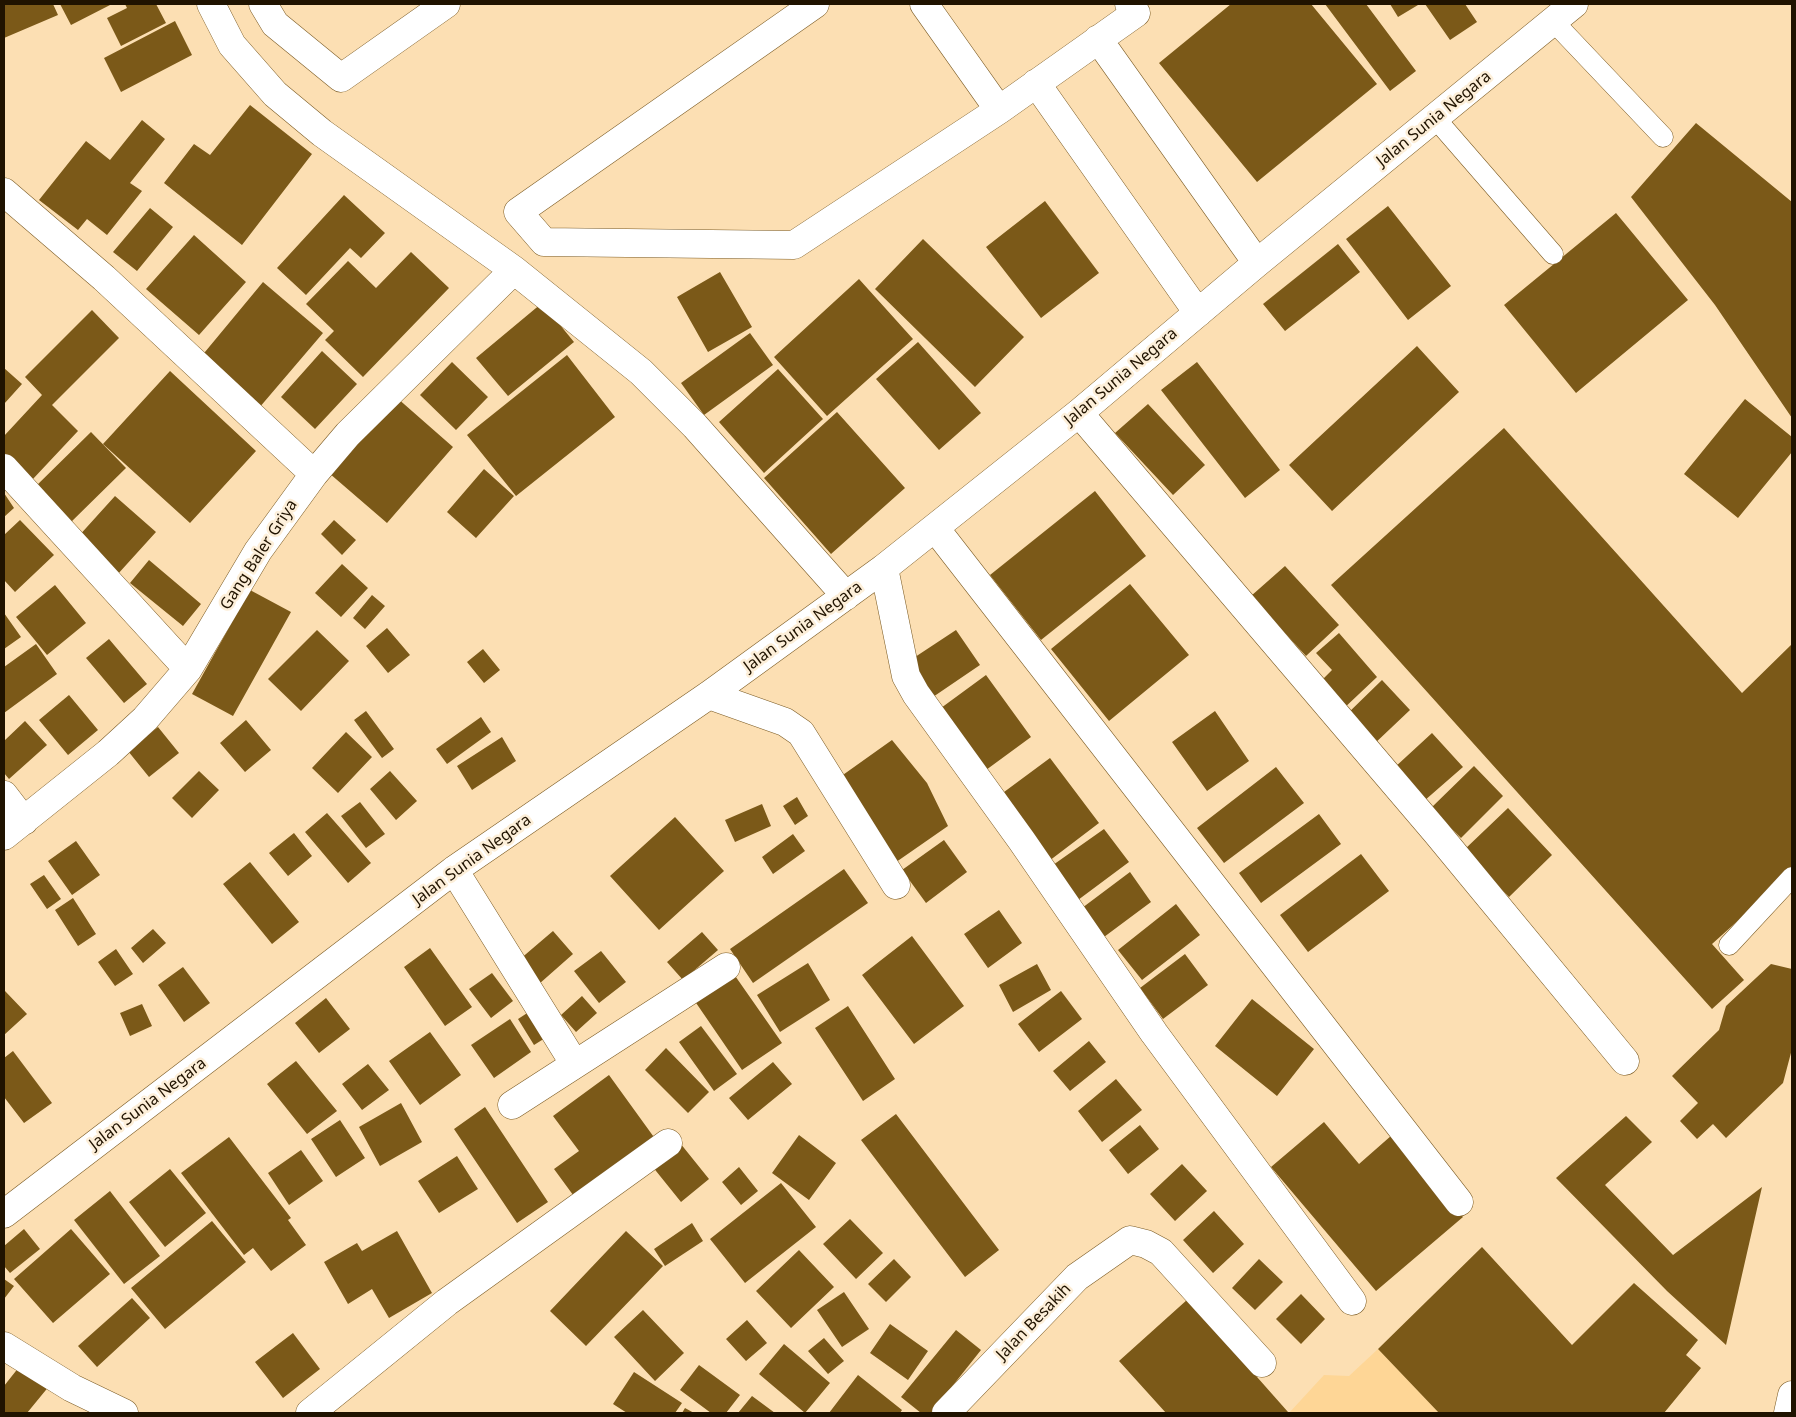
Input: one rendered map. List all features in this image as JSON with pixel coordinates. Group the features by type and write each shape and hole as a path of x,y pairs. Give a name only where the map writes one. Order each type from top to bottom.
{"main road":[{"path":"210,4 232,45 275,94 322,133 514,270 641,372 695,426 846,596"},
{"path":"263,4 275,24 341,78 446,4"},
{"path":"815,4 518,212 544,242 794,244 999,110 1136,13 1129,4"},
{"path":"924,4 999,110"},
{"name":"Jalan Sunia Negara","path":"4,1214 454,870 710,695 884,568 1079,413 1257,263 1574,4"},
{"path":"1098,39 1257,263"},
{"path":"1036,83 1198,313"},
{"path":"4,192 104,278 314,474"},
{"name":"Gang Baler Griya","path":"14,829 145,719 188,669 258,551 314,474 348,434 514,270"},
{"path":"1079,413 1436,832 1625,1061"},
{"path":"4,468 188,669"},
{"path":"935,528 1460,1202"},
{"path":"884,568 906,676 916,694 1022,841 1154,1033 1352,1301"},
{"path":"710,695 786,722 801,733 896,885"},
{"path":"4,795 14,829"},
{"path":"454,870 574,1064"},
{"path":"512,1105 726,967"},
{"path":"310,1413 447,1302 668,1143"},
{"name":"Jalan Besakih","path":"946,1413 1077,1277 1130,1240 1146,1244 1161,1252 1262,1363"},
{"path":"4,1346 72,1388 124,1413"},
{"path":"1788,1413 1792,1395"}],"lane":[{"path":"1553,21 1663,137"},
{"path":"1435,118 1553,254"},
{"path":"1729,945 1792,877"}],"shaded area":[{"path":"1378,1349 1439,1413 1289,1413 1324,1375 1349,1376"}],"building":[{"path":"4,4 53,4 58,15 4,38"},
{"path":"60,4 112,4 71,25"},
{"path":"125,4 156,4 166,23 121,46 107,18 127,8"},
{"path":"1231,4 1311,4 1377,84 1257,182 1159,63"},
{"path":"1325,4 1366,4 1416,71 1390,91"},
{"path":"1390,4 1417,4 1418,5 1398,17"},
{"path":"1425,4 1465,4 1477,22 1450,40"},
{"path":"175,21 192,55 121,92 104,58"},
{"path":"250,105 312,154 242,245 164,183 194,144 210,155"},
{"path":"142,120 165,139 130,183 142,191 107,235 87,219 78,230 39,200 86,141 110,160"},
{"path":"1696,123 1792,202 1792,418 1715,305 1631,197"},
{"path":"344,195 385,233 361,258 350,248 306,295 277,268"},
{"path":"1045,201 1099,273 1041,318 986,247"},
{"path":"1388,206 1451,286 1408,320 1346,239"},
{"path":"150,208 173,227 137,271 113,252"},
{"path":"1616,213 1688,300 1576,393 1504,305"},
{"path":"194,235 246,282 199,335 146,289"},
{"path":"923,239 1024,337 975,387 875,289"},
{"path":"1338,244 1360,272 1285,331 1263,304"},
{"path":"411,252 449,288 363,377 325,340 334,331 306,304 348,261 376,288"},
{"path":"720,272 752,327 708,352 677,297"},
{"path":"859,279 913,339 827,416 774,357"},
{"path":"263,282 323,333 259,408 200,358"},
{"path":"542,303 574,342 508,396 476,358"},
{"path":"92,310 119,338 52,405 78,431 32,480 4,453 4,436 42,395 25,377"},
{"path":"750,333 773,365 704,415 681,383"},
{"path":"918,342 981,413 939,450 876,379"},
{"path":"1417,346 1459,392 1332,511 1289,465"},
{"path":"322,351 357,384 315,429 281,397"},
{"path":"567,355 615,417 516,496 467,435"},
{"path":"452,362 488,397 456,430 420,395"},
{"path":"1197,362 1280,470 1245,498 1161,390"},
{"path":"4,368 22,384 4,404"},
{"path":"778,369 823,419 764,473 719,422"},
{"path":"170,371 256,451 190,523 103,444"},
{"path":"396,397 453,447 387,523 329,473"},
{"path":"1745,399 1792,437 1792,452 1738,518 1684,474"},
{"path":"1148,404 1205,465 1173,495 1115,433"},
{"path":"837,412 905,488 831,554 764,478"},
{"path":"1504,428 1742,693 1792,644 1792,872 1712,944 1744,980 1712,1009 1331,585"},
{"path":"91,432 126,468 68,525 33,489"},
{"path":"484,469 514,496 476,538 447,512"},
{"path":"1095,491 1146,556 1041,640 990,575"},
{"path":"4,493 14,508 4,517"},
{"path":"115,496 156,532 117,575 77,538"},
{"path":"20,520 54,555 15,592 4,580 4,535"},
{"path":"334,520 356,540 342,555 321,534"},
{"path":"149,560 201,604 183,626 130,583"},
{"path":"342,564 368,588 341,617 315,593"},
{"path":"1285,566 1339,625 1306,656 1251,596"},
{"path":"1130,584 1189,655 1109,721 1051,649"},
{"path":"55,585 86,623 47,655 16,617"},
{"path":"250,590 291,612 233,716 192,694"},
{"path":"372,595 385,606 365,629 353,618"},
{"path":"4,613 21,637 4,649"},
{"path":"387,628 410,655 388,673 366,646"},
{"path":"317,630 349,661 301,711 268,679"},
{"path":"956,630 980,665 930,699 906,663"},
{"path":"1339,633 1377,677 1341,711 1317,685 1332,670 1316,653"},
{"path":"109,639 147,684 124,703 86,658"},
{"path":"36,644 57,674 4,713 4,667"},
{"path":"483,649 500,670 484,683 467,662"},
{"path":"986,675 1031,737 986,770 941,708"},
{"path":"1382,680 1410,710 1372,746 1344,717"},
{"path":"69,695 98,730 68,755 39,720"},
{"path":"366,711 394,749 382,758 354,720"},
{"path":"1215,711 1249,761 1207,791 1172,742"},
{"path":"481,717 491,732 447,764 436,749"},
{"path":"246,720 271,750 245,772 220,743"},
{"path":"25,721 47,745 9,779 4,773 4,741"},
{"path":"158,727 179,753 149,777 128,751"},
{"path":"346,732 372,757 338,793 312,768"},
{"path":"1432,733 1463,767 1424,801 1394,768"},
{"path":"502,737 516,761 472,790 457,766"},
{"path":"892,740 927,783 948,826 889,867 833,782"},
{"path":"1050,758 1099,823 1049,861 1000,795"},
{"path":"1474,766 1503,796 1461,838 1431,808"},
{"path":"1276,767 1304,803 1224,863 1197,828"},
{"path":"199,771 219,790 192,818 172,798"},
{"path":"390,771 417,801 396,820 370,789"},
{"path":"797,797 808,816 795,825 783,806"},
{"path":"360,802 385,834 366,848 341,816"},
{"path":"762,804 771,826 735,842 725,820"},
{"path":"1508,808 1552,855 1509,897 1464,850"},
{"path":"327,813 371,863 348,883 305,832"},
{"path":"1319,814 1341,844 1261,903 1239,873"},
{"path":"675,817 724,871 659,930 610,876"},
{"path":"1104,829 1129,862 1078,900 1053,865"},
{"path":"294,833 312,856 288,876 269,853"},
{"path":"793,834 805,851 773,874 762,857"},
{"path":"944,840 967,872 926,903 902,870"},
{"path":"76,841 100,875 72,895 48,861"},
{"path":"1361,854 1389,891 1308,952 1280,915"},
{"path":"250,862 299,922 272,944 223,884"},
{"path":"844,869 868,903 753,983 730,949"},
{"path":"1130,872 1151,902 1104,937 1082,908"},
{"path":"44,875 61,899 47,909 30,884"},
{"path":"73,898 96,934 78,946 55,910"},
{"path":"1176,904 1200,935 1142,980 1118,950"},
{"path":"999,910 1022,943 988,968 964,934"},
{"path":"153,929 166,943 143,963 131,948"},
{"path":"553,931 573,954 539,984 519,960"},
{"path":"702,932 718,950 683,980 667,962"},
{"path":"912,936 964,1006 914,1044 862,975"},
{"path":"430,948 472,1007 445,1026 404,967"},
{"path":"116,949 133,974 115,986 98,962"},
{"path":"601,951 626,982 599,1003 574,971"},
{"path":"1185,954 1208,985 1163,1019 1140,988"},
{"path":"808,963 830,1000 780,1032 757,995"},
{"path":"1037,964 1051,990 1013,1012 999,985"},
{"path":"1771,964 1792,969 1792,1049 1783,1083 1726,1138 1713,1124 1697,1139 1680,1121 1698,1103 1672,1076 1719,1030 1726,1006"},
{"path":"183,967 210,1003 184,1022 158,985"},
{"path":"731,970 782,1043 742,1070 692,997"},
{"path":"492,973 513,1001 491,1018 469,989"},
{"path":"1061,991 1082,1019 1039,1052 1018,1024"},
{"path":"4,992 27,1014 4,1035"},
{"path":"582,996 597,1013 576,1032 561,1015"},
{"path":"326,998 350,1029 319,1053 295,1023"},
{"path":"1252,999 1314,1049 1277,1096 1215,1046"},
{"path":"142,1004 152,1026 130,1036 120,1013"},
{"path":"848,1006 895,1079 863,1101 815,1028"},
{"path":"535,1008 550,1035 534,1045 518,1019"},
{"path":"510,1019 531,1052 494,1078 471,1045"},
{"path":"701,1026 737,1074 714,1091 679,1042"},
{"path":"430,1032 461,1075 420,1105 389,1061"},
{"path":"1089,1041 1106,1062 1070,1091 1053,1071"},
{"path":"666,1048 709,1092 688,1113 645,1070"},
{"path":"13,1051 52,1103 24,1123 4,1097 4,1058"},
{"path":"296,1061 337,1111 307,1134 267,1084"},
{"path":"773,1062 792,1084 748,1120 729,1098"},
{"path":"368,1064 389,1090 362,1110 342,1084"},
{"path":"609,1075 656,1140 576,1199 554,1169 579,1151 553,1116"},
{"path":"1116,1079 1142,1110 1102,1142 1078,1111"},
{"path":"401,1103 422,1142 380,1166 359,1127"},
{"path":"485,1107 548,1202 517,1223 454,1129"},
{"path":"896,1114 999,1250 965,1277 861,1140"},
{"path":"1626,1116 1652,1142 1605,1185 1673,1255 1762,1187 1726,1345 1667,1291 1556,1178"},
{"path":"340,1120 365,1158 336,1177 311,1139"},
{"path":"1324,1122 1359,1164 1392,1135 1463,1217 1376,1291 1271,1167"},
{"path":"1140,1125 1159,1149 1128,1174 1109,1150"},
{"path":"799,1135 836,1163 809,1200 772,1173"},
{"path":"229,1137 291,1218 288,1220 306,1245 271,1271 253,1248 244,1255 181,1173"},
{"path":"680,1143 709,1179 681,1202 652,1166"},
{"path":"301,1150 323,1181 289,1205 268,1173"},
{"path":"457,1156 478,1189 439,1213 418,1181"},
{"path":"1182,1164 1207,1191 1175,1221 1150,1194"},
{"path":"739,1167 758,1191 741,1205 722,1182"},
{"path":"170,1169 206,1213 165,1247 129,1202"},
{"path":"781,1183 816,1227 745,1283 710,1239"},
{"path":"110,1191 160,1256 124,1284 74,1220"},
{"path":"1214,1211 1244,1244 1213,1273 1183,1240"},
{"path":"850,1219 883,1253 856,1279 823,1244"},
{"path":"212,1221 246,1262 165,1329 131,1288"},
{"path":"692,1223 703,1241 665,1266 654,1249"},
{"path":"24,1229 40,1249 10,1273 4,1266 4,1246"},
{"path":"71,1229 110,1274 53,1323 14,1279"},
{"path":"397,1231 432,1293 389,1318 372,1289 348,1304 324,1262 357,1243 362,1251"},
{"path":"626,1231 663,1266 586,1346 550,1311"},
{"path":"1482,1247 1572,1345 1634,1283 1698,1340 1686,1355 1701,1368 1664,1413 1439,1413 1378,1349"},
{"path":"799,1250 834,1287 791,1328 756,1291"},
{"path":"894,1259 911,1277 886,1302 868,1284"},
{"path":"1259,1259 1283,1282 1255,1310 1232,1288"},
{"path":"4,1279 14,1286 4,1299"},
{"path":"844,1292 869,1329 842,1347 817,1310"},
{"path":"1301,1294 1325,1319 1301,1344 1276,1319"},
{"path":"132,1298 150,1318 97,1367 78,1346"},
{"path":"1188,1299 1287,1413 1166,1413 1119,1361"},
{"path":"643,1310 684,1353 655,1381 614,1337"},
{"path":"747,1320 767,1343 746,1361 726,1339"},
{"path":"890,1324 928,1351 908,1380 870,1353"},
{"path":"956,1330 981,1350 931,1413 921,1413 901,1397"},
{"path":"293,1333 320,1369 283,1398 255,1362"},
{"path":"824,1338 844,1361 828,1374 808,1351"},
{"path":"784,1344 830,1383 805,1413 759,1374"},
{"path":"23,1362 50,1385 27,1413 4,1413 4,1386"},
{"path":"699,1365 740,1395 726,1413 711,1413 680,1390"},
{"path":"634,1372 682,1403 675,1413 627,1413 613,1404"},
{"path":"858,1375 902,1410 900,1413 829,1413"},
{"path":"752,1396 775,1413 738,1413"},
{"path":"685,1408 694,1413 682,1413"}]}
